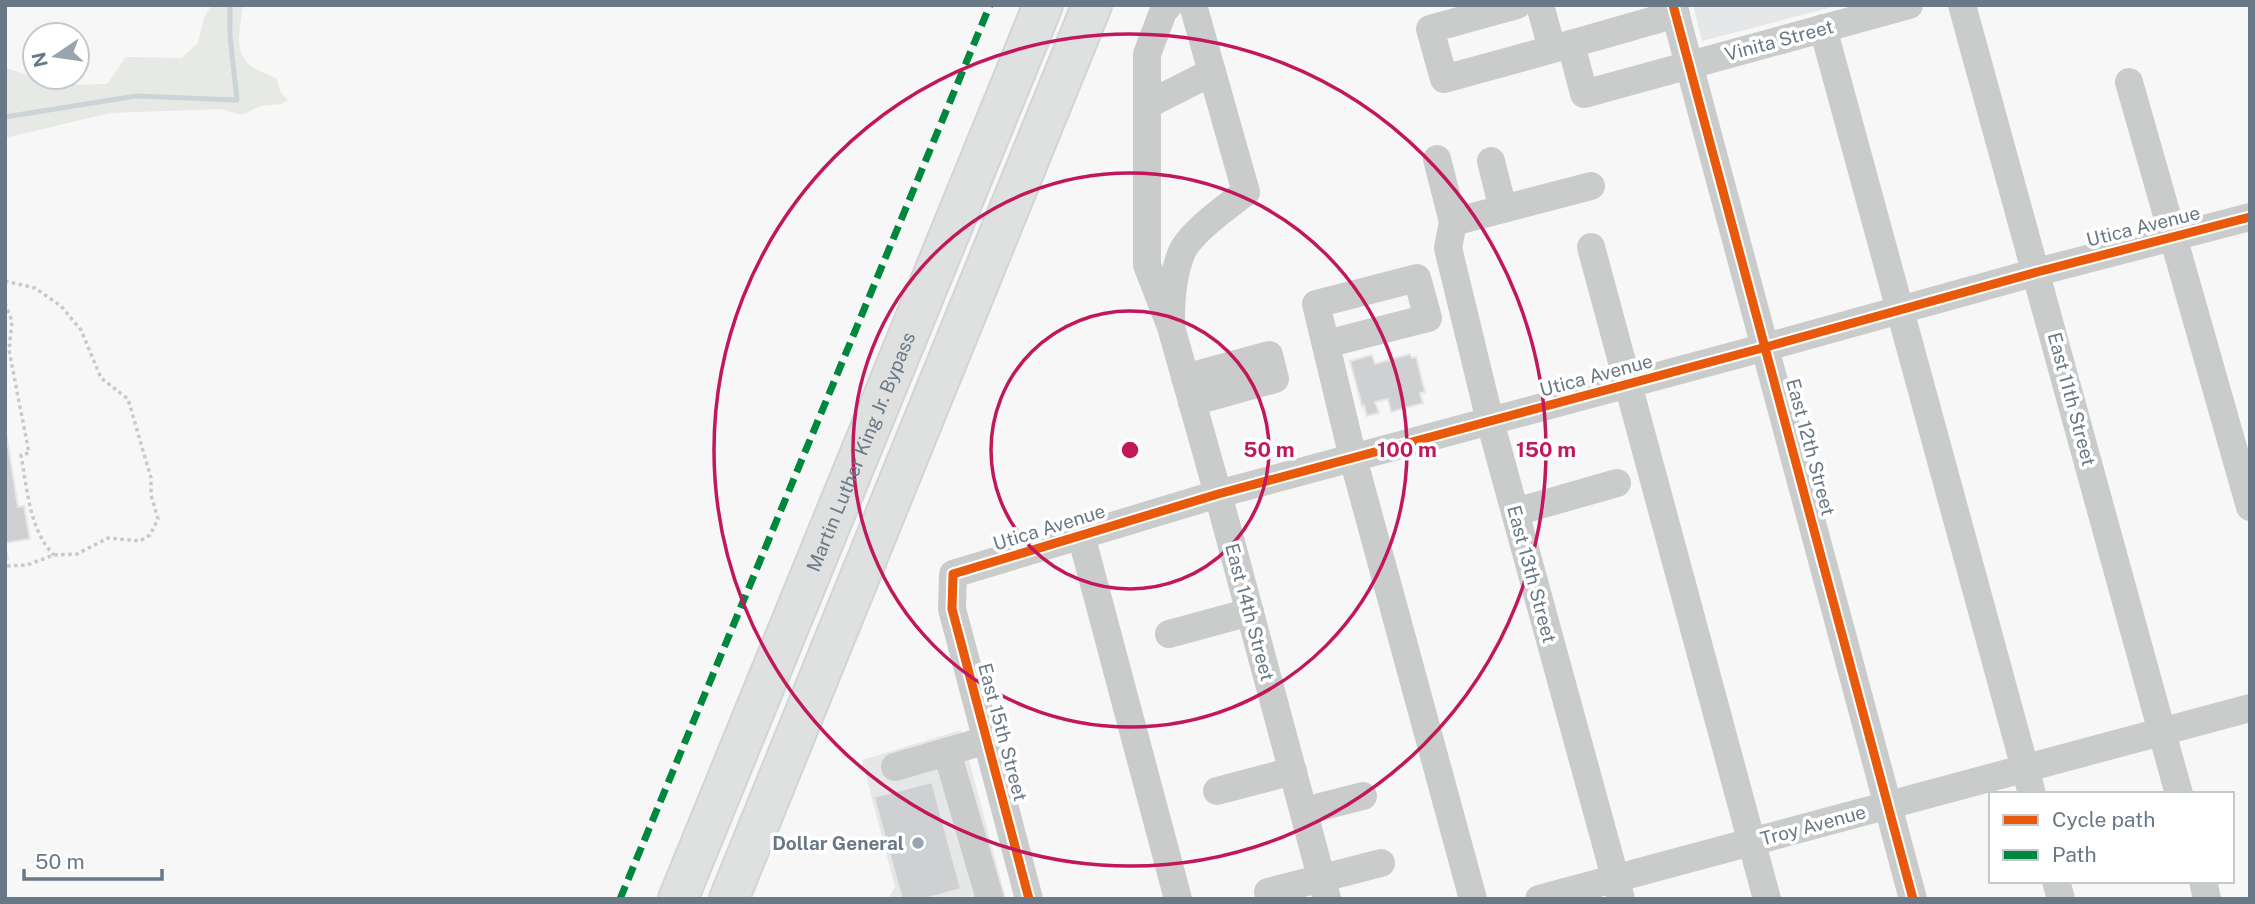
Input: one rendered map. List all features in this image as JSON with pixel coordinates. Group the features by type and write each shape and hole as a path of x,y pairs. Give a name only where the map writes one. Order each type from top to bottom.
{"highway":[{"name":"Martin Luther King Jr. Bypass","path":"678,899 1043,5"},
{"path":"729,899 1092,5"}],"street":[{"path":"1169,5 1163,12 1147,54 1147,265 1171,327"},
{"path":"1171,327 1171,295 1182,252 1213,217 1246,192 1194,5"},
{"path":"1517,5 1430,29 1444,79 1561,47 1674,10"},
{"path":"1540,5 1561,47"},
{"name":"Vinita Street","path":"1561,47 1584,94 1824,29 1861,12 1909,5"},
{"name":"East 11th Street","path":"1962,5 2178,792"},
{"name":"East 12th Street","path":"1674,10 1913,899"},
{"path":"1824,29 2029,781"},
{"path":"1147,104 1212,72"},
{"path":"2129,82 2250,507"},
{"name":"East 13th Street","path":"1437,159 1490,422 1618,888"},
{"path":"1491,161 1503,209"},
{"path":"1451,235 1503,209 1591,186"},
{"name":"Utica Avenue","path":"953,574 1218,494 2250,217"},
{"path":"1591,247 1767,899"},
{"path":"1326,344 1428,318 1417,278 1316,304 1353,458 1473,899"},
{"name":"East 14th Street","path":"1171,327 1324,888"},
{"path":"1515,512 1617,483"},
{"path":"1081,536 1178,899"},
{"name":"East 15th Street","path":"953,574 952,608 1029,899"},
{"path":"1169,634 1250,612"},
{"name":"Troy Avenue","path":"1539,899 1618,888 1751,842 1888,805 2029,781 2162,731 2250,708"},
{"path":"895,767 987,740"},
{"path":"947,752 989,899"},
{"path":"1217,791 1293,771"},
{"path":"1304,811 1363,796"},
{"path":"1268,892 1324,888 1381,863"}],"path":[{"path":"5,281 35,288 61,306 81,330 97,372 107,384 128,399 158,515 154,530 141,541 108,538 77,554 54,555 27,565 5,566"},
{"path":"5,303 12,321 9,350 29,453 21,455 28,494 40,533 54,555"}],"shaded area":[{"path":"211,5 243,5 239,38 241,54 251,66 277,79 280,91 288,100 281,104 260,106 242,115 221,109 110,113 5,138 5,68 21,73 21,91 91,91 91,84 107,84 126,57 182,58 198,43 203,21"},
{"path":"1693,5 1840,5 1702,41"},
{"path":"961,730 1006,899 888,899 895,887 862,760"}],"building":[{"path":"1410,354 1412,358 1416,357 1425,392 1420,393 1423,403 1391,412 1388,399 1375,402 1379,413 1367,416 1350,361 1372,355 1375,364"},
{"path":"5,427 18,507 24,506 30,539 5,543"},
{"path":"932,782 961,889 924,899 902,899 874,797"}],"waterway":[{"path":"5,117 136,96 237,100 230,36 230,5"}],"marked path":[{"path":"620,899 990,5"}],"cycle path":[{"path":"1673,5 1913,899"},
{"path":"1029,899 952,609 953,574 1218,494 2250,217"}],"place":[{"name":"Dollar General","path":"918,843"}]}
